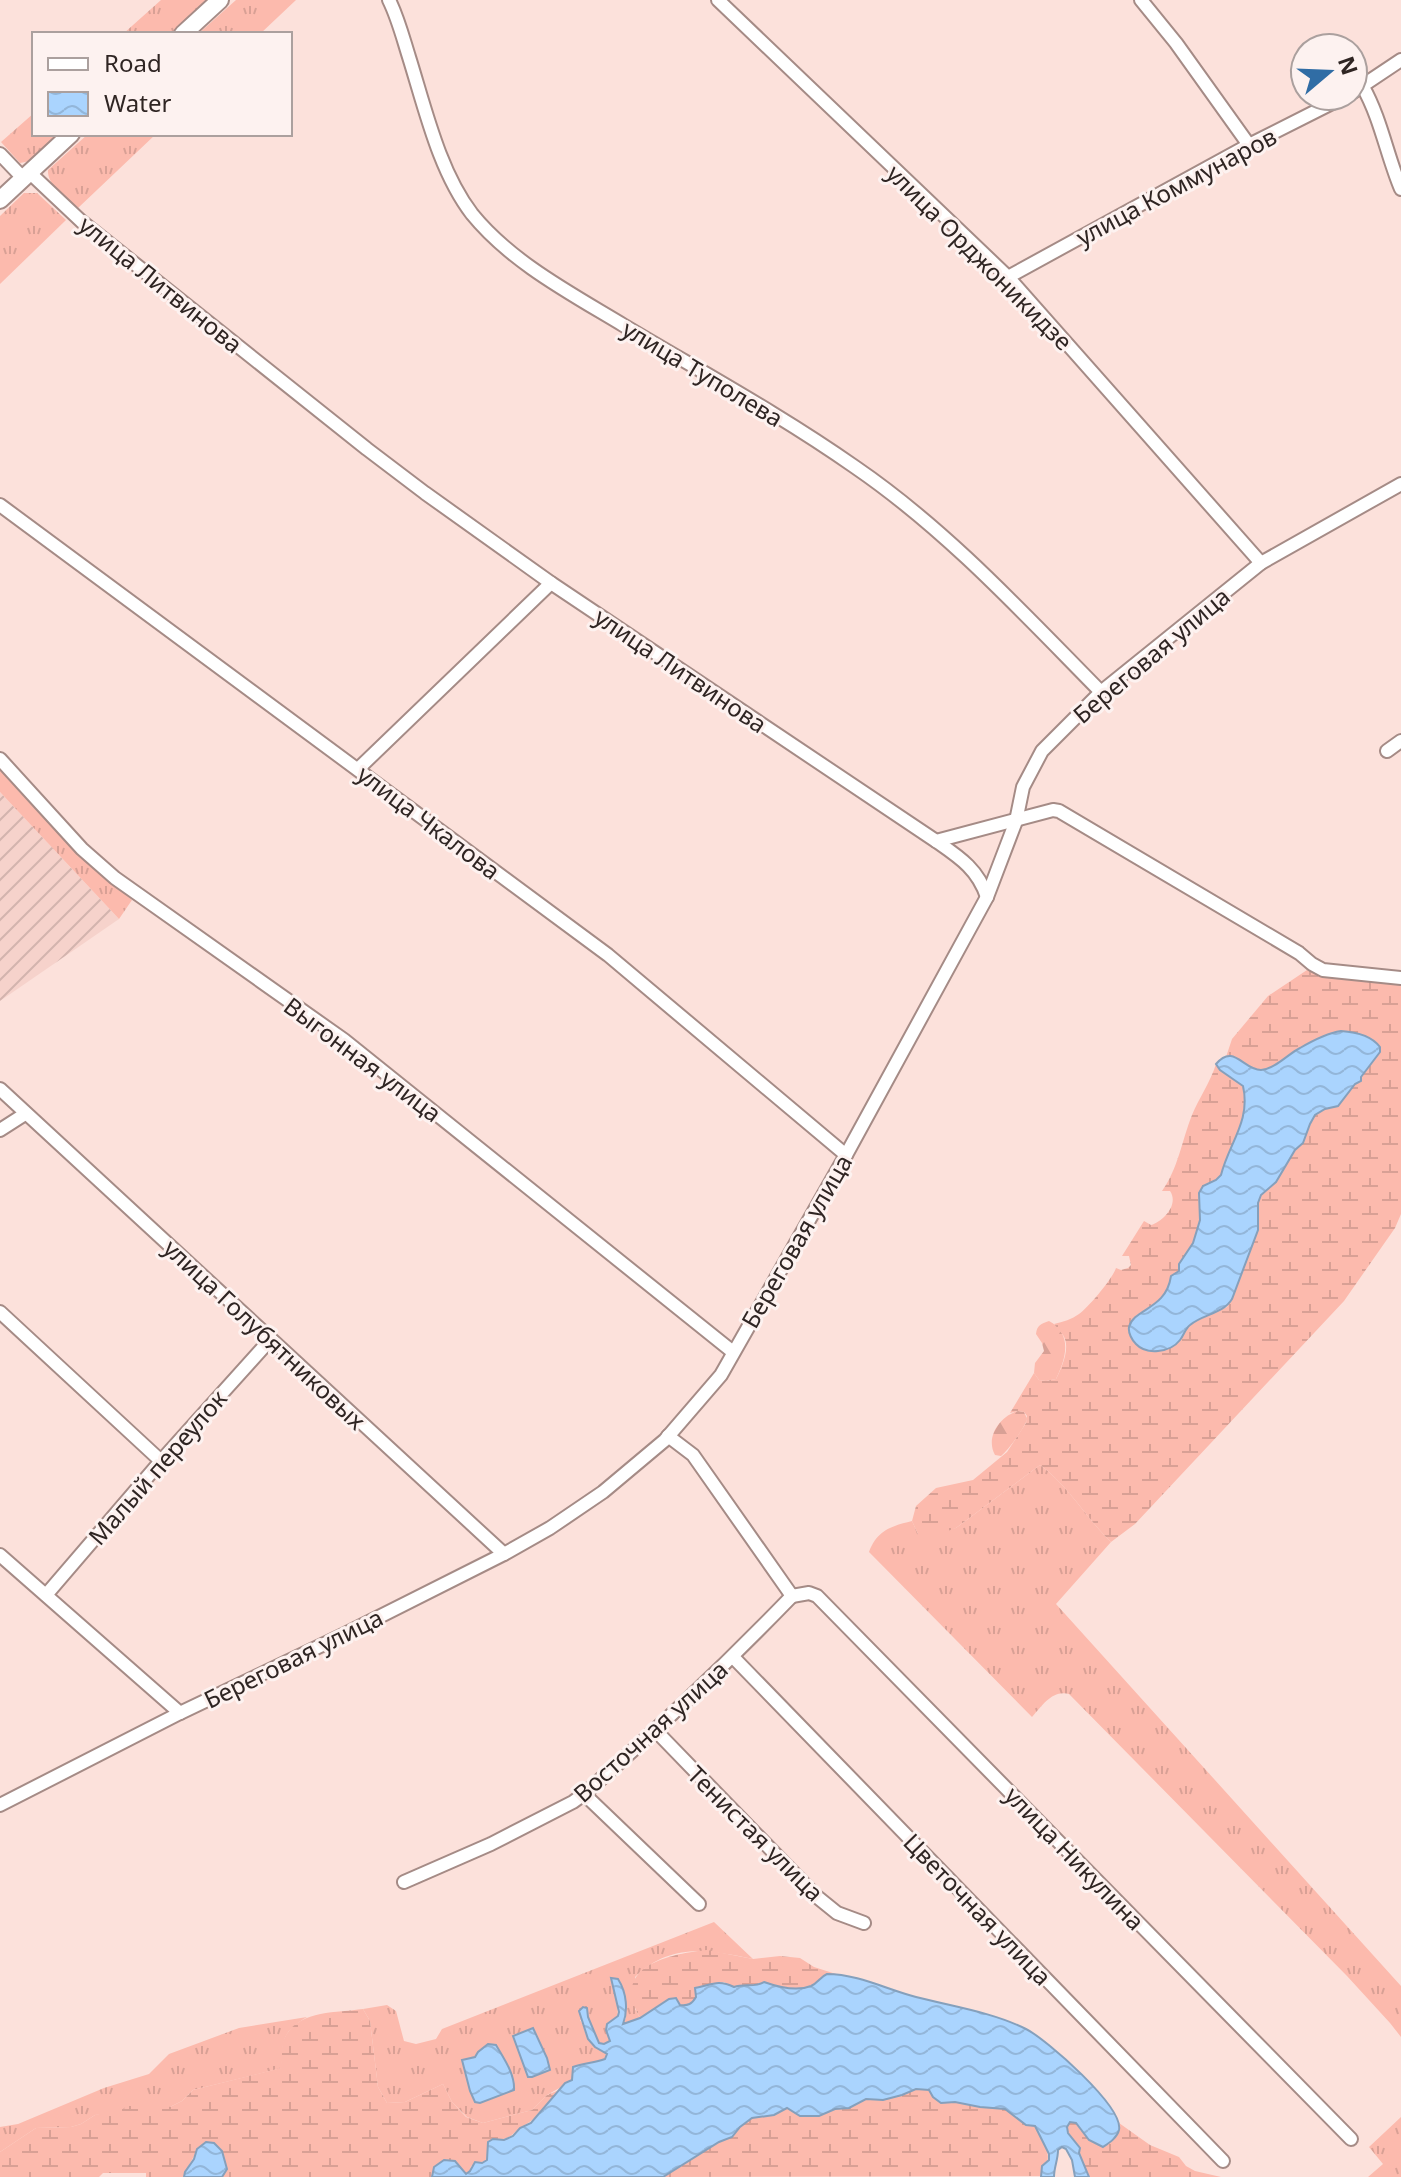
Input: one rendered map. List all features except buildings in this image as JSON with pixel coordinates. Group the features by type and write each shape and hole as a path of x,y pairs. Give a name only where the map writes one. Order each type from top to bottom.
{"street":[{"path":"185,32 220,0"},
{"name":"улица Туполева","path":"389,0 446,166 470,211 487,231 514,255 569,292 812,439 888,491 962,552 1101,692"},
{"name":"улица Орджоникидзе","path":"718,0 1008,277 1261,563"},
{"path":"1141,0 1249,145"},
{"path":"1369,82 1401,60"},
{"path":"1369,106 1377,117 1401,189"},
{"name":"улица Коммунаров","path":"1008,277 1314,112"},
{"path":"0,200 69,136"},
{"name":"улица Литвинова","path":"0,154 367,449 551,583 967,863 982,883 987,897"},
{"name":"Береговая улица","path":"0,1805 504,1554 603,1492 668,1436 714,1384 733,1352 846,1155 987,897 1016,821 1023,787 1042,751 1101,692 1261,563 1401,484"},
{"name":"улица Чкалова","path":"0,505 608,955 846,1155"},
{"path":"358,769 551,583"},
{"path":"1387,751 1401,741"},
{"name":"Выгонная улица","path":"0,759 82,849 115,878 344,1040 733,1352"},
{"path":"936,841 1053,810 1065,813 1323,970 1401,978"},
{"name":"улица Голубятниковых","path":"0,1089 504,1554"},
{"path":"0,1130 25,1114"},
{"path":"0,1312 161,1461"},
{"name":"Малый переулок","path":"46,1595 270,1340"},
{"path":"668,1436 693,1455 792,1596"},
{"path":"0,1555 180,1713"},
{"name":"улица Никулина","path":"792,1596 809,1593 817,1596 1351,2139"},
{"name":"Восточная улица","path":"404,1882 491,1844 584,1794 656,1731 792,1596"},
{"name":"Цветочная улица","path":"733,1657 1223,2161"},
{"name":"Тенистая улица","path":"656,1731 816,1896 837,1913 864,1923"},
{"path":"584,1794 699,1904"}],"shaded area":[{"path":"0,792 119,919 0,1001"}],"green space":[{"path":"161,0 208,0 173,32 125,32"},
{"path":"236,0 296,0 262,32 200,32"},
{"path":"32,115 32,136 58,136 30,161 20,163 1,142"},
{"path":"86,136 154,136 78,208 54,186 48,170"},
{"path":"24,193 37,193 66,220 0,284 0,216"},
{"path":"0,769 77,853 132,900 119,919 0,792"},
{"path":"1307,970 1323,976 1401,985 1401,1214 1395,1228 1344,1301 1135,1524 1111,1542 1059,1482 1040,1465 956,1528 934,1536 918,1534 912,1521 916,1506 936,1488 973,1480 1007,1452 1026,1423 1027,1416 1024,1412 1010,1413 1034,1373 1039,1380 1056,1379 1066,1345 1054,1324 1083,1311 1116,1268 1128,1268 1131,1265 1129,1256 1122,1256 1144,1221 1151,1225 1169,1211 1172,1196 1170,1191 1162,1191 1216,1064 1243,1086 1245,1115 1221,1176 1210,1182 1193,1243 1179,1264 1179,1272 1161,1299 1136,1316 1130,1335 1136,1344 1149,1352 1172,1346 1190,1324 1227,1307 1258,1230 1261,1195 1276,1182 1295,1150 1303,1143 1315,1115 1338,1106 1361,1081 1380,1051 1380,1047 1334,1032 1265,1069 1251,1068 1226,1057 1232,1039 1268,996"},
{"path":"1049,1321 1062,1333 1065,1355 1056,1379 1046,1381 1039,1380 1034,1373 1035,1363 1044,1351 1036,1334 1040,1325"},
{"path":"1018,1411 1024,1412 1026,1422 1004,1454 995,1455 992,1441 996,1428 1005,1417"},
{"path":"1040,1465 1059,1482 1111,1542 1056,1604 1401,1986 1401,2037 1347,1976 1069,1694 1053,1696 1032,1717 869,1552 881,1534 912,1521 918,1534 956,1528"},
{"path":"714,1922 753,1959 691,1952 662,1958 649,1966 635,1977 635,2009 640,2018 622,2025 626,2018 617,2004 618,2016 610,2021 606,2030 611,2041 604,2044 597,2040 588,2017 580,2020 589,2039 607,2054 605,2060 574,2067 572,2081 547,2095 532,2110 483,2123 467,2117 452,2102 443,2084 405,2102 387,2103 378,2087 370,2021 363,2009 387,2005 396,2011 404,2041 416,2044 436,2039 442,2029"},
{"path":"707,1950 753,1959 780,1956 800,1958 814,1967 836,1974 827,1975 800,1989 764,1982 734,1987 724,1982 695,1988 696,1997 689,2004 679,2005 676,1998 640,2018 633,2000 632,1986 638,1975 661,1960"},
{"path":"363,2009 370,2021 378,2087 387,2103 405,2102 443,2084 452,2102 466,2117 483,2123 532,2110 547,2095 559,2090 534,2119 507,2138 493,2139 487,2150 487,2160 471,2166 466,2175 455,2161 434,2167 432,2177 222,2177 227,2169 222,2151 197,2149 184,2177 103,2173 99,2177 0,2177 0,2152 36,2128 71,2127 95,2115 157,2101 170,2107 193,2090 281,2068 283,2042 296,2024 316,2015"},
{"path":"307,2017 293,2027 285,2038 282,2068 193,2090 170,2107 95,2115 71,2127 36,2128 0,2152 0,2127 18,2124 104,2088 149,2074 169,2054 239,2028"},
{"path":"916,2089 929,2090 941,2103 1005,2109 1026,2125 1036,2126 1048,2155 1043,2176 663,2177 732,2137 753,2117 774,2115 787,2108 800,2116 819,2116 835,2109 849,2108 866,2099 883,2100"},
{"path":"1401,2117 1401,2177 1368,2177 1383,2164 1369,2147"},
{"path":"1071,2122 1076,2123 1081,2131 1120,2128 1119,2123 1150,2145 1179,2157 1195,2171 1221,2177 1089,2177 1079,2153 1080,2148 1068,2133 1067,2127"}],"water":[{"path":"1341,1031 1368,1037 1380,1047 1380,1052 1361,1081 1338,1106 1315,1115 1303,1143 1295,1150 1276,1182 1261,1195 1258,1230 1232,1299 1223,1308 1190,1325 1170,1348 1152,1351 1140,1348 1132,1338 1129,1327 1137,1316 1163,1296 1171,1276 1179,1271 1179,1264 1193,1243 1200,1220 1199,1193 1203,1186 1221,1175 1242,1121 1243,1086 1216,1064 1228,1056 1255,1069 1266,1069 1325,1035"},
{"path":"827,1974 858,1979 983,2013 1026,2029 1066,2059 1097,2091 1117,2119 1118,2133 1103,2147 1089,2140 1076,2123 1070,2122 1068,2133 1080,2148 1079,2153 1089,2177 1075,2177 1072,2160 1062,2147 1058,2150 1054,2177 1041,2177 1042,2166 1049,2160 1049,2154 1035,2126 1026,2125 1005,2109 941,2103 929,2090 916,2089 883,2100 866,2099 849,2108 835,2109 819,2116 800,2116 787,2108 774,2115 752,2118 732,2137 663,2177 432,2177 434,2167 444,2160 455,2161 466,2174 475,2162 487,2160 488,2142 504,2140 531,2123 565,2083 572,2080 573,2067 605,2059 607,2054 588,2039 579,2011 587,2008 599,2043 610,2041 607,2024 619,2012 611,1978 618,1979 625,1996 623,2024 640,2018 669,1999 676,1998 680,2005 690,2004 696,1997 695,1988 710,1984 723,1983 734,1987 764,1982 799,1989 813,1985"},
{"path":"533,2028 550,2070 528,2077 513,2036"},
{"path":"488,2044 496,2045 513,2078 514,2090 480,2103 475,2102 470,2091 462,2060 475,2057"},
{"path":"206,2142 214,2143 222,2151 227,2169 222,2177 184,2177 197,2149"}]}
